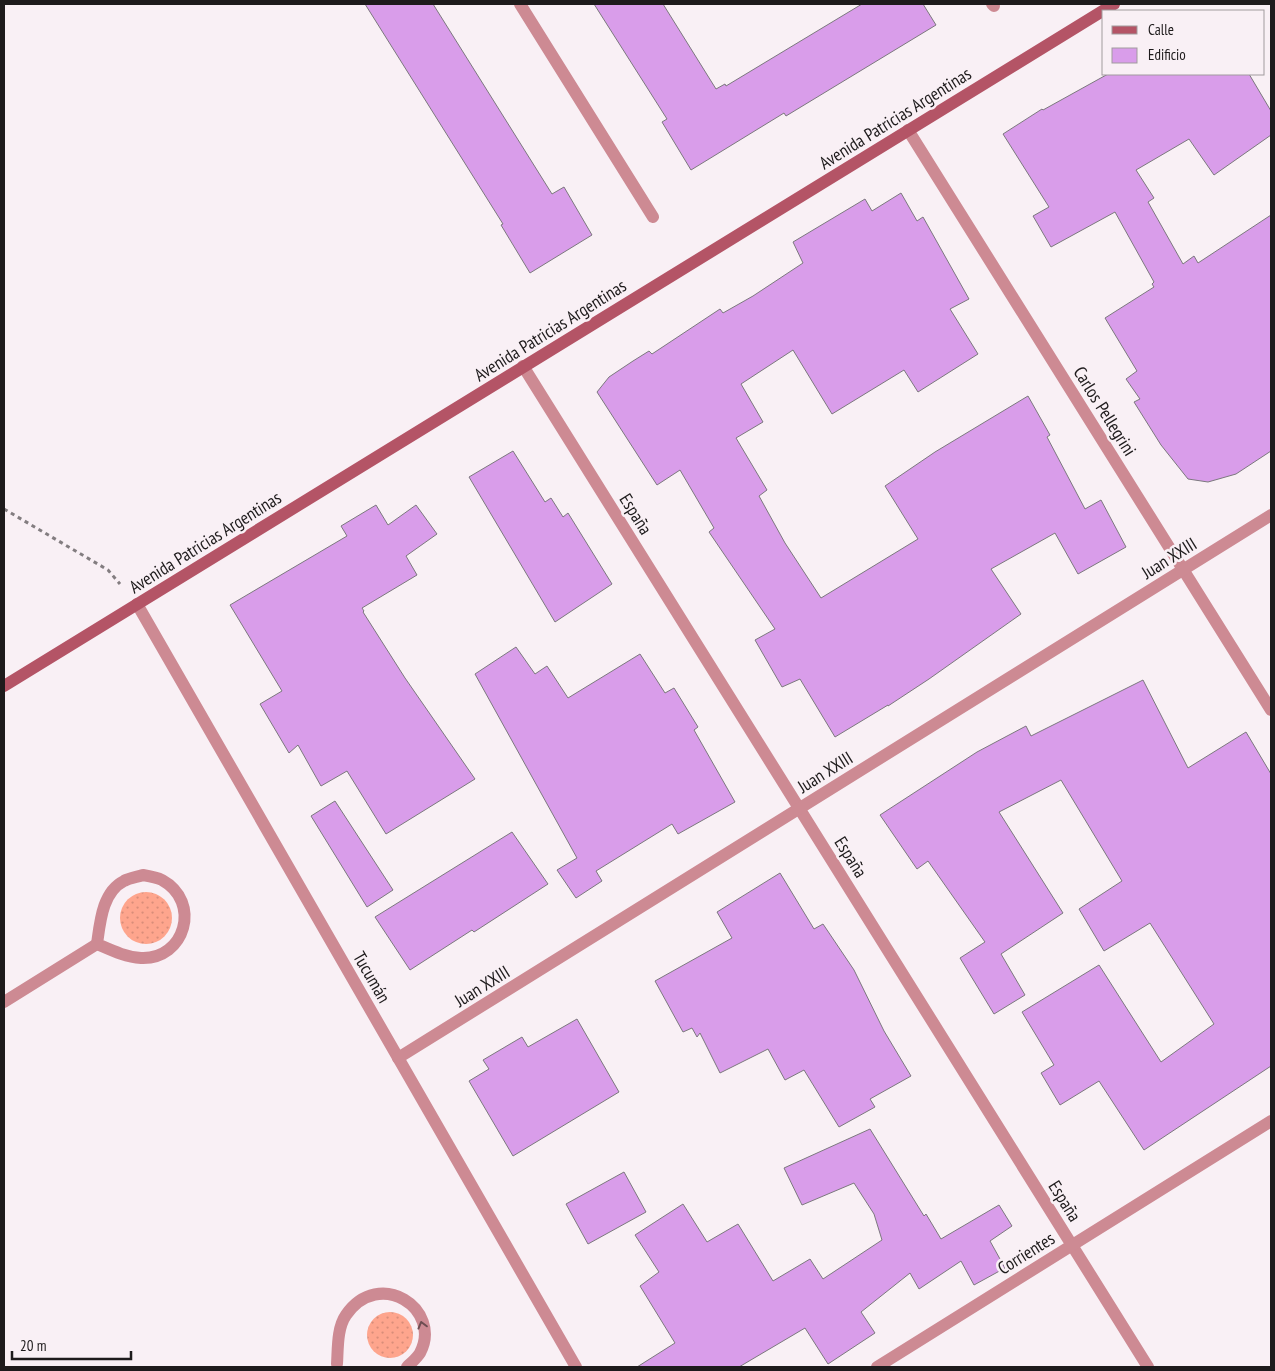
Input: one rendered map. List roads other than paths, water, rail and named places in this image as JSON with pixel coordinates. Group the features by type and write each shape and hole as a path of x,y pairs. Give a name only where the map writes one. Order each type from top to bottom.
{"street":[{"path":"520,4 653,217"},
{"name":"Avenida Patricias Argentinas","path":"4,686 1102,11"},
{"name":"Carlos Pellegrini","path":"908,130 1271,710"},
{"name":"España","path":"523,366 1148,1367"},
{"name":"Juan XXIII","path":"398,1058 1271,515"},
{"name":"Tucumán","path":"137,604 576,1367"},
{"path":"143,875 160,878 180,896 185,909 185,922 180,938 165,952 144,958 124,956 97,944 100,915 108,897 123,881 143,875"},
{"path":"4,1002 97,944"},
{"name":"Corrientes","path":"876,1367 1271,1121"},
{"path":"338,1366 339,1334 346,1316 360,1299 380,1293 397,1295 408,1302 418,1312 423,1324 424,1337 420,1354 406,1367"}]}
